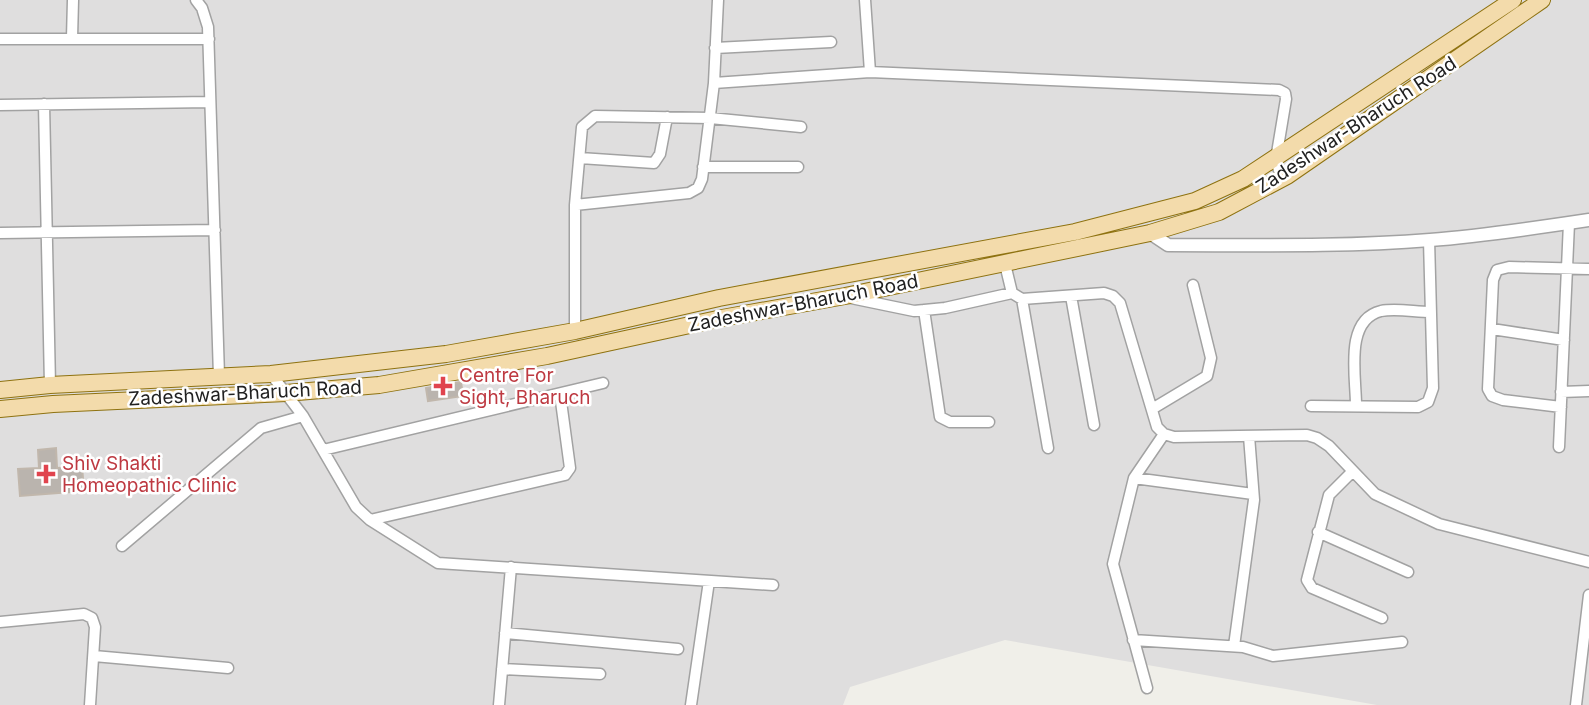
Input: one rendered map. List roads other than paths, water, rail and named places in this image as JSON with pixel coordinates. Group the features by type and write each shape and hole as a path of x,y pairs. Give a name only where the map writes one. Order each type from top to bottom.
{"main road":[{"name":"Zadeshwar-Bharuch Road","path":"0,390 271,374 446,354 575,331 719,298 1075,232 1195,201 1244,178 1513,0"},
{"name":"Zadeshwar-Bharuch Road","path":"0,408 286,393 379,385 479,369 1150,233 1219,212 1281,178 1542,0"}],"street":[{"path":"72,38 73,0"},
{"path":"196,0 206,17 209,39 219,376"},
{"path":"575,205 690,192 698,188 714,83 718,0"},
{"path":"865,0 870,72"},
{"path":"0,38 209,39"},
{"path":"715,48 831,42"},
{"path":"714,83 870,72 1279,90 1286,93 1276,159 1281,178"},
{"path":"0,105 210,102"},
{"path":"44,104 50,385"},
{"path":"575,331 575,205 582,127 595,116 710,118 801,128"},
{"path":"580,158 654,163 660,154 667,117"},
{"path":"703,167 798,167"},
{"path":"1150,233 1168,246 1326,244 1429,240 1589,220"},
{"path":"1559,447 1569,223"},
{"path":"0,233 215,230"},
{"path":"1311,405 1419,407 1428,402 1433,388 1429,240"},
{"path":"1005,264 1017,296 1048,447"},
{"path":"1561,407 1503,400 1492,396 1488,388 1493,281 1497,270 1509,267 1589,269"},
{"path":"1152,409 1207,376 1210,367 1211,358 1193,285"},
{"path":"845,296 888,307 924,310 1017,296 1104,293 1113,296 1121,303 1157,428 1164,434 1174,437 1307,435 1317,438 1329,446 1375,494 1438,524 1589,562"},
{"path":"1071,296 1094,425"},
{"path":"924,310 940,417 950,422 989,422"},
{"path":"1356,405 1356,337 1360,324 1369,315 1383,310 1431,312"},
{"path":"1492,329 1564,340"},
{"path":"271,374 303,416 356,507 370,520 438,563 773,585"},
{"path":"323,450 603,383"},
{"path":"1562,392 1589,391"},
{"path":"370,520 565,475 570,468 560,394"},
{"path":"122,546 261,428 303,416"},
{"path":"1147,688 1113,564 1134,478 1164,434"},
{"path":"1234,646 1253,494 1249,436"},
{"path":"1352,472 1329,495 1308,573 1309,584 1312,588 1382,618"},
{"path":"1134,478 1253,494"},
{"path":"1318,532 1408,572"},
{"path":"499,705 511,567"},
{"path":"691,705 709,580"},
{"path":"1576,705 1589,595"},
{"path":"0,621 84,614 92,618 94,656 90,705"},
{"path":"505,633 678,649"},
{"path":"1133,640 1234,646 1273,656 1402,642"},
{"path":"94,656 228,668"},
{"path":"502,669 600,674"}],"place":[{"name":"Centre For Sight, Bharuch","path":"443,386"},
{"name":"Shiv Shakti Homeopathic Clinic","path":"46,474"}]}
